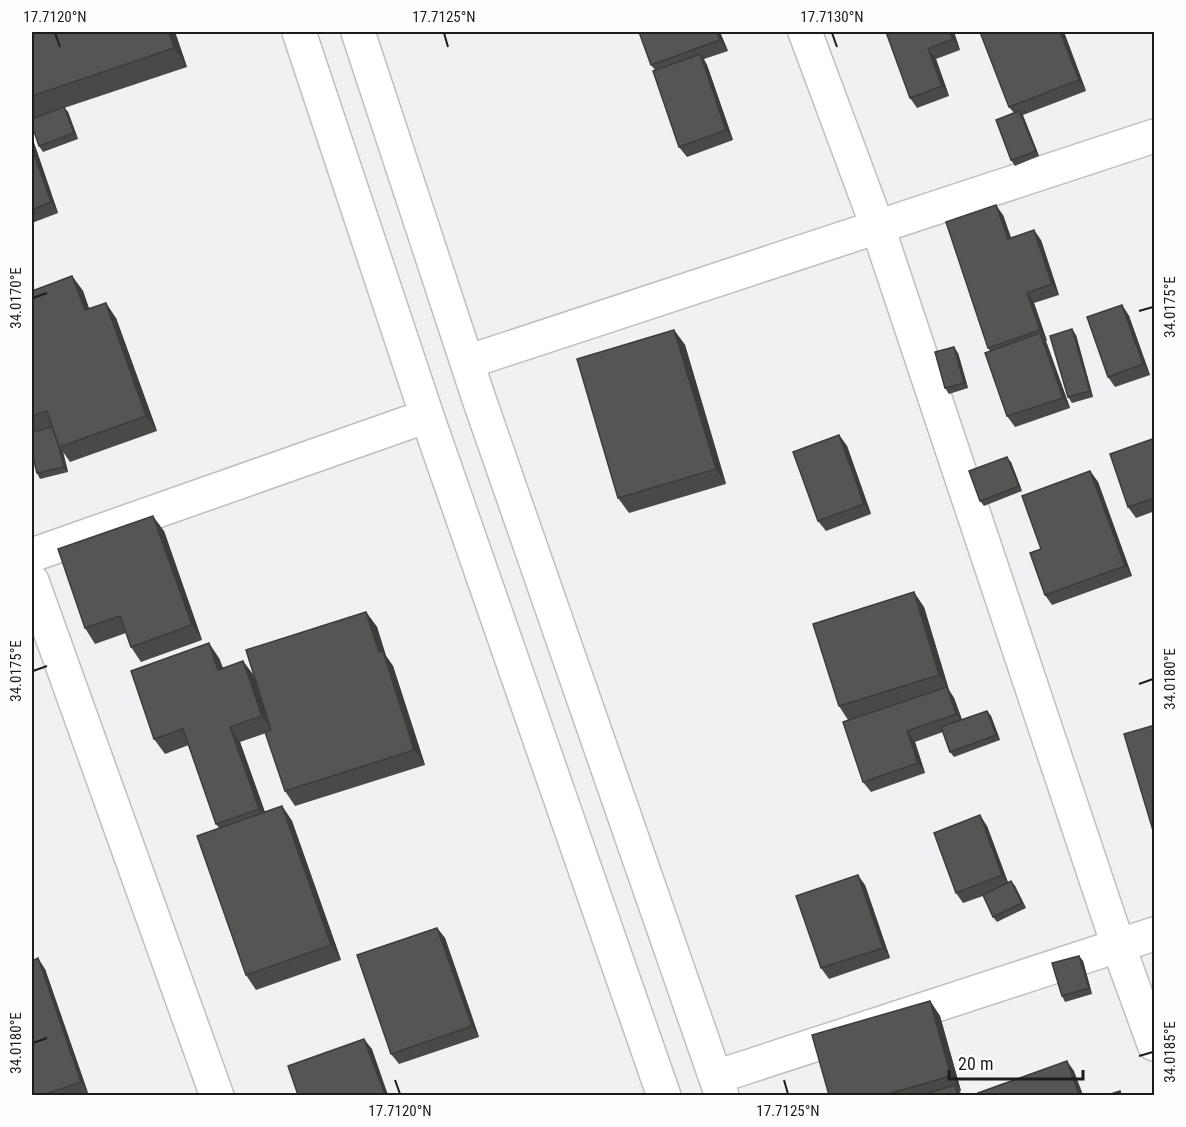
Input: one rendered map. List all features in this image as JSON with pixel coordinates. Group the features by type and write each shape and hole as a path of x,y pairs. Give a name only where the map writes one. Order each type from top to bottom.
{"street":[{"path":"300,32 427,416 663,1095"},
{"path":"358,32 467,362 719,1086 1155,934"},
{"path":"805,32 878,228 1119,945 1155,1044"},
{"path":"467,362 1155,136"},
{"path":"32,555 427,416"},
{"path":"32,581 217,1095"}],"building":[{"path":"32,32 169,32 174,48 32,96"},
{"path":"639,32 717,32 720,40 651,65"},
{"path":"886,32 950,32 953,39 928,49 942,86 910,98"},
{"path":"980,32 1060,32 1079,80 1009,107"},
{"path":"700,54 726,130 679,147 653,71"},
{"path":"64,107 74,133 39,146 32,119"},
{"path":"1019,111 1036,151 1011,160 996,120"},
{"path":"32,148 51,202 32,210"},
{"path":"996,205 1008,239 1034,230 1052,284 1027,293 1040,330 988,348 946,222"},
{"path":"72,276 85,310 106,303 146,416 59,447 47,411 32,416 32,291"},
{"path":"1122,305 1143,364 1108,377 1087,317"},
{"path":"1072,329 1090,391 1068,397 1050,336"},
{"path":"674,330 716,469 618,498 577,359"},
{"path":"1040,333 1063,398 1007,416 985,353"},
{"path":"954,347 964,383 945,388 935,352"},
{"path":"52,427 64,467 37,473 32,453 32,432"},
{"path":"839,435 864,504 818,521 793,452"},
{"path":"1155,438 1155,498 1128,507 1110,454"},
{"path":"1007,457 1019,486 980,501 969,471"},
{"path":"1090,471 1125,566 1045,595 1030,553 1041,549 1022,496"},
{"path":"153,516 192,625 131,647 120,616 85,628 58,549"},
{"path":"914,592 939,675 839,706 813,624"},
{"path":"366,612 379,652 383,651 414,750 285,791 265,732 271,730 246,650"},
{"path":"209,643 218,670 243,661 262,716 230,727 259,809 216,824 183,729 154,739 131,671"},
{"path":"947,687 956,714 907,731 918,763 863,782 843,722"},
{"path":"987,711 996,735 950,752 941,727"},
{"path":"1155,725 1155,837 1124,734"},
{"path":"282,806 331,945 246,975 197,836"},
{"path":"980,815 1002,875 956,893 934,833"},
{"path":"858,875 883,948 821,968 796,896"},
{"path":"1011,881 1022,903 993,917 983,895"},
{"path":"437,928 472,1026 391,1054 357,955"},
{"path":"1079,956 1089,988 1062,996 1052,963"},
{"path":"38,958 81,1082 43,1095 32,1095 32,961"},
{"path":"930,1001 951,1076 884,1095 829,1095 812,1035"},
{"path":"364,1039 385,1095 298,1095 288,1066"},
{"path":"1067,1061 1079,1095 979,1095 978,1093"},
{"path":"955,1085 958,1095 922,1095"},
{"path":"1120,1091 1121,1095 1108,1095"}]}
